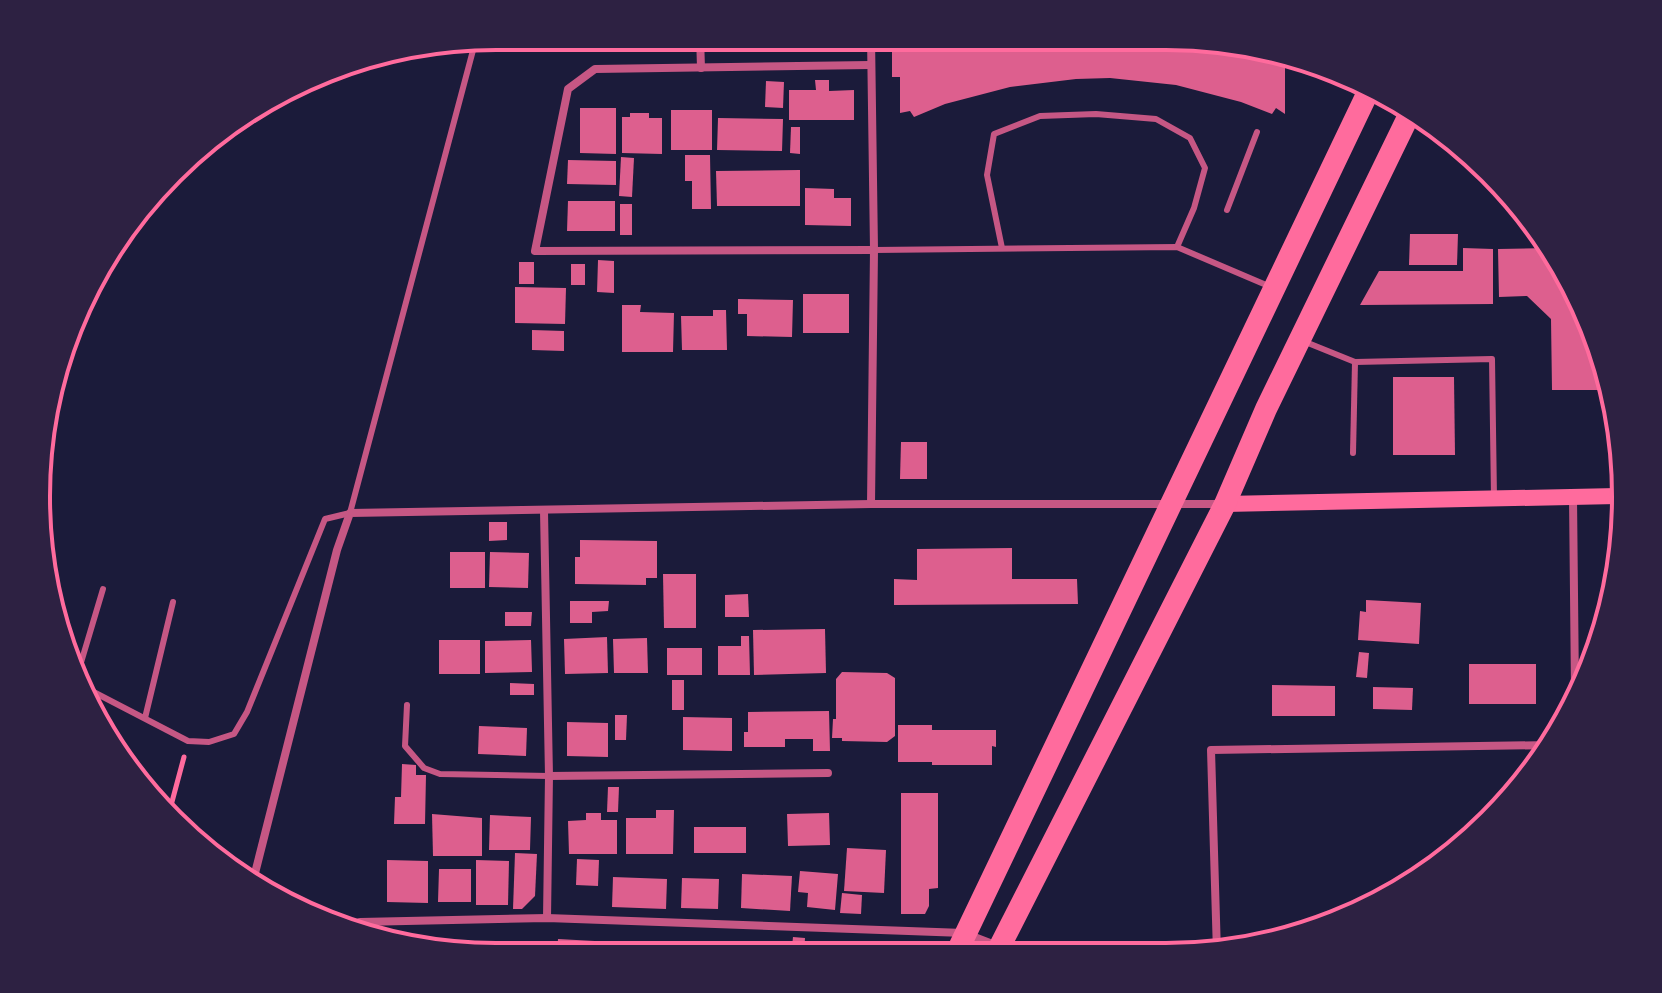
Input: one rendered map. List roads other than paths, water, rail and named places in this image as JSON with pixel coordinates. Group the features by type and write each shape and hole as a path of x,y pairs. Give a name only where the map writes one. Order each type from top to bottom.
{"highway":[{"path":"960,943 1366,97"},
{"path":"1002,943 1225,504 1406,120"}],"main road":[{"path":"1225,504 1612,496"}],"street":[{"path":"700,50 701,68"},
{"path":"871,50 874,250 871,504"},
{"path":"870,65 595,69 568,89 535,251 874,250"},
{"path":"1573,496 1575,674"},
{"path":"255,872 333,565 350,513 871,504 1225,504"},
{"path":"544,511 549,776 547,918"},
{"path":"1217,940 1211,750 1537,745"},
{"path":"549,776 828,773"},
{"path":"362,922 547,918 964,933 981,943"}],"lane":[{"path":"95,693 188,741 209,742 234,734 247,712 325,519 350,513 473,51"},
{"path":"1002,248 987,175 994,134 1040,116 1096,114 1156,119 1190,138 1205,168 1194,208 1177,247"},
{"path":"1227,210 1257,132"},
{"path":"874,250 1177,247 1274,288"},
{"path":"1300,340 1355,362 1492,359 1494,498"},
{"path":"1353,453 1355,362"},
{"path":"82,661 103,589"},
{"path":"145,718 173,602"},
{"path":"407,705 405,746 424,768 440,774 549,776"}]}
